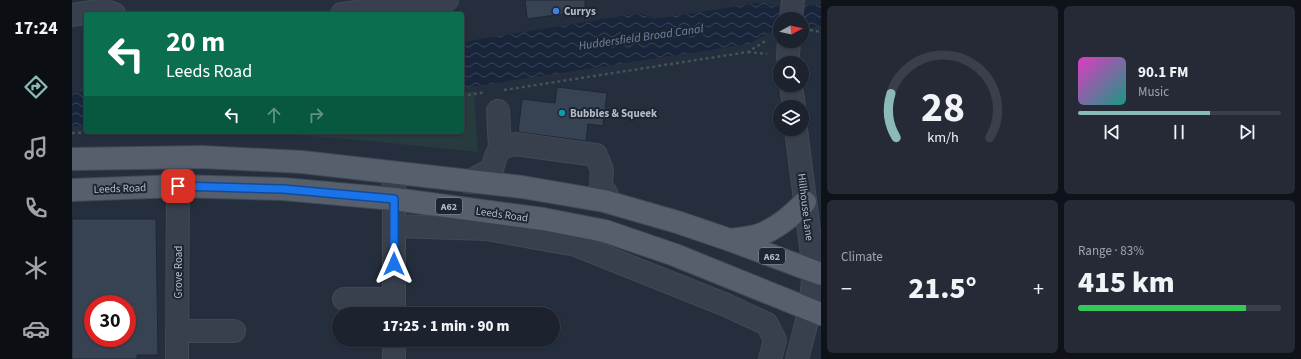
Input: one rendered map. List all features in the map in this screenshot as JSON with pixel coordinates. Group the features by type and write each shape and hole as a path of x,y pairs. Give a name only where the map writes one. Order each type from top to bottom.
{"main road":[{"name":"A62","path":"72,159 210,158 302,162 522,188 611,203 677,222 730,240 817,273"},
{"name":"Leeds Road","path":"72,190 178,186 283,189 394,199 542,219 605,231 675,255 815,312"},
{"path":"730,240 756,236 776,227 792,216 805,202"}],"street":[{"path":"356,12 446,0"},
{"path":"792,12 793,0"},
{"path":"89,12 111,8"},
{"path":"72,15 84,13"},
{"path":"469,182 492,169 500,148 496,98"},
{"name":"Hillhouse Lane","path":"797,136 805,202 817,273 815,312 797,359"},
{"path":"500,148 515,144 596,155 602,170 602,184 611,203"},
{"path":"344,299 394,306 394,173"},
{"name":"Grove Road","path":"177,359 178,186"},
{"path":"394,226 487,229 576,245 726,305 767,324 775,340 770,359"},
{"path":"177,331 234,331"},
{"path":"394,347 394,359"}],"path":[{"path":"464,96 496,98 748,52 785,49"},
{"path":"72,133 84,133"}],"green space":[{"path":"474,91 478,152 283,134 464,134 464,93"}],"water":[{"name":"Huddersfield Broad Canal","path":"764,2 780,7 821,5 821,26 809,28 809,12 773,12 773,32 768,33 749,44 464,88 464,42 641,13 655,19"},
{"path":"84,92 84,126 72,126 72,93"}],"building":[{"name":"Currys","path":"525,0 585,0 585,11 527,19"},
{"name":"Bubbles & Squeek","path":"557,87 607,93 603,126 588,124 586,141 518,132 522,99 555,103"},
{"path":"72,219 156,219 158,355 137,355 137,359 72,359"}],"place":[{"name":"Currys","path":"556,11"},
{"name":"Bubbles & Squeek","path":"562,113"}],"route":[{"path":"178,186 283,189 394,199 394,264"}]}
